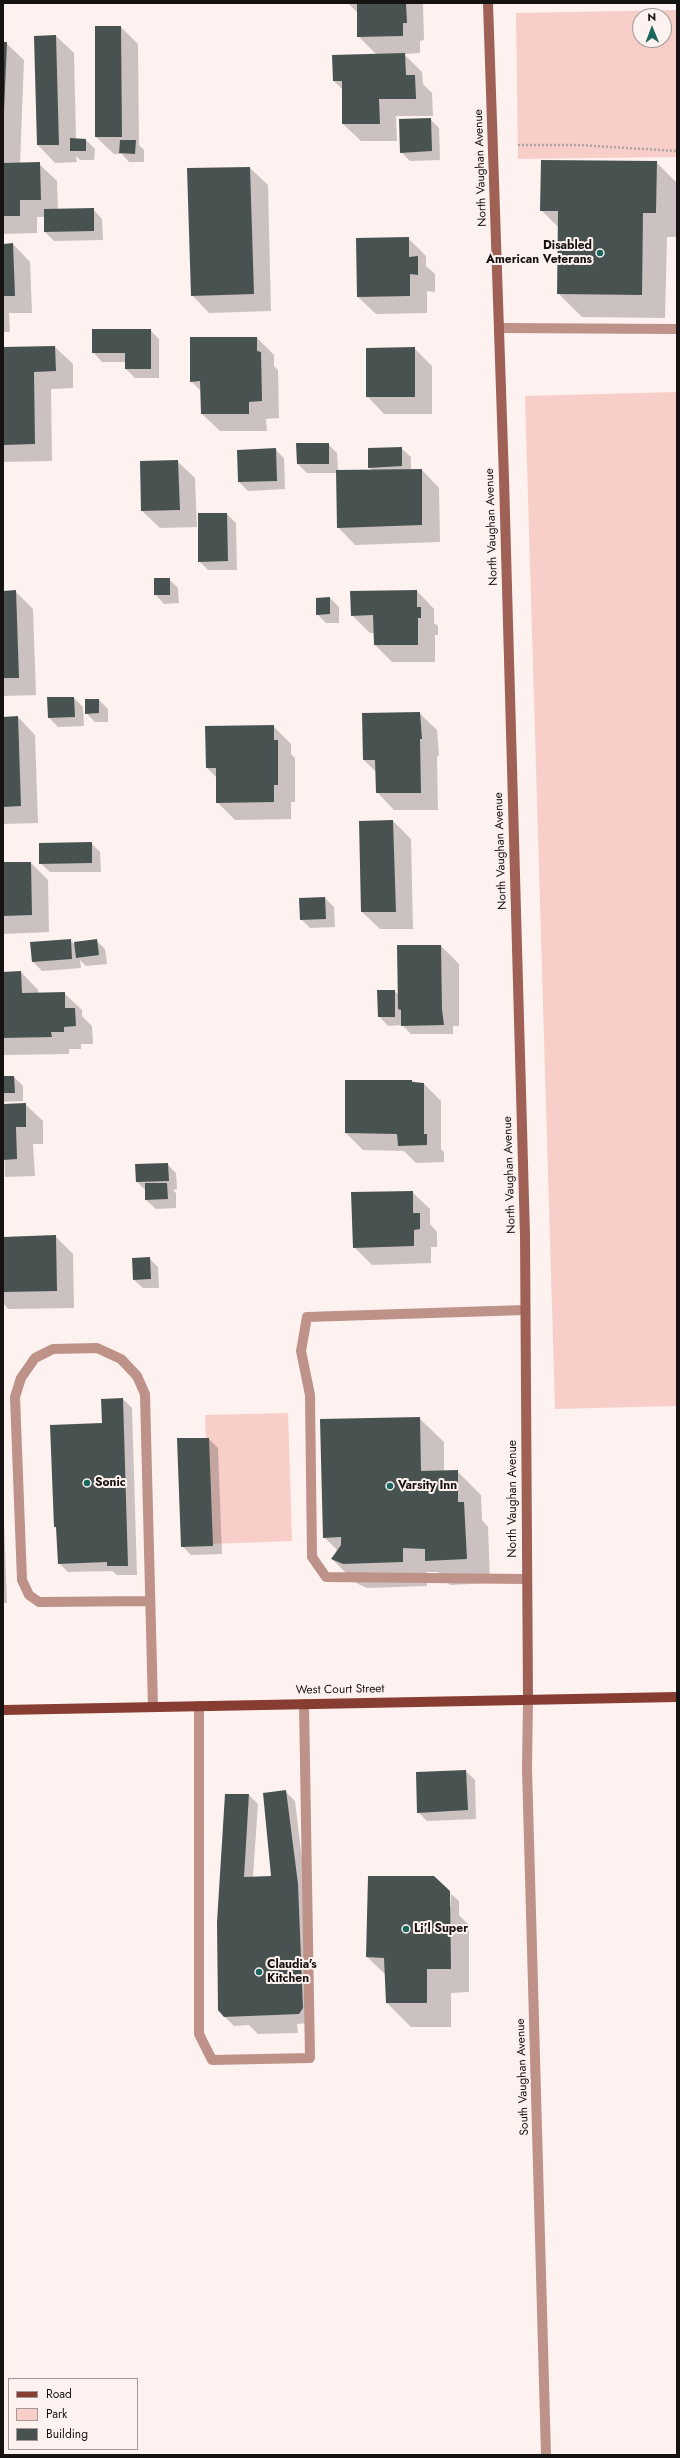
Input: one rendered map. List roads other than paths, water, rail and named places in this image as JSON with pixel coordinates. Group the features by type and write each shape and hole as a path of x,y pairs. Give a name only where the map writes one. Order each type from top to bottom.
{"main road":[{"name":"West Court Street","path":"3,1710 677,1697"}],"street":[{"name":"North Vaughan Avenue","path":"488,3 499,328 525,1310 528,1699"},
{"path":"499,328 677,329"},
{"path":"525,1310 307,1317 301,1351 310,1395 312,1557 326,1577 526,1578"},
{"path":"150,1601 38,1602 29,1595 22,1580 15,1397 21,1378 35,1358 53,1349 98,1348 121,1359 137,1376 145,1394 153,1707"},
{"name":"South Vaughan Avenue","path":"528,1699 527,1768 546,2455"},
{"path":"199,1706 200,2034 212,2060 310,2058 304,1704"}],"place":[{"name":"Disabled American Veterans","path":"600,253"},
{"name":"Sonic","path":"87,1483"},
{"name":"Varsity Inn","path":"390,1486"},
{"name":"Li’l Super","path":"406,1929"},
{"name":"Claudia's Kitchen","path":"259,1972"}]}
